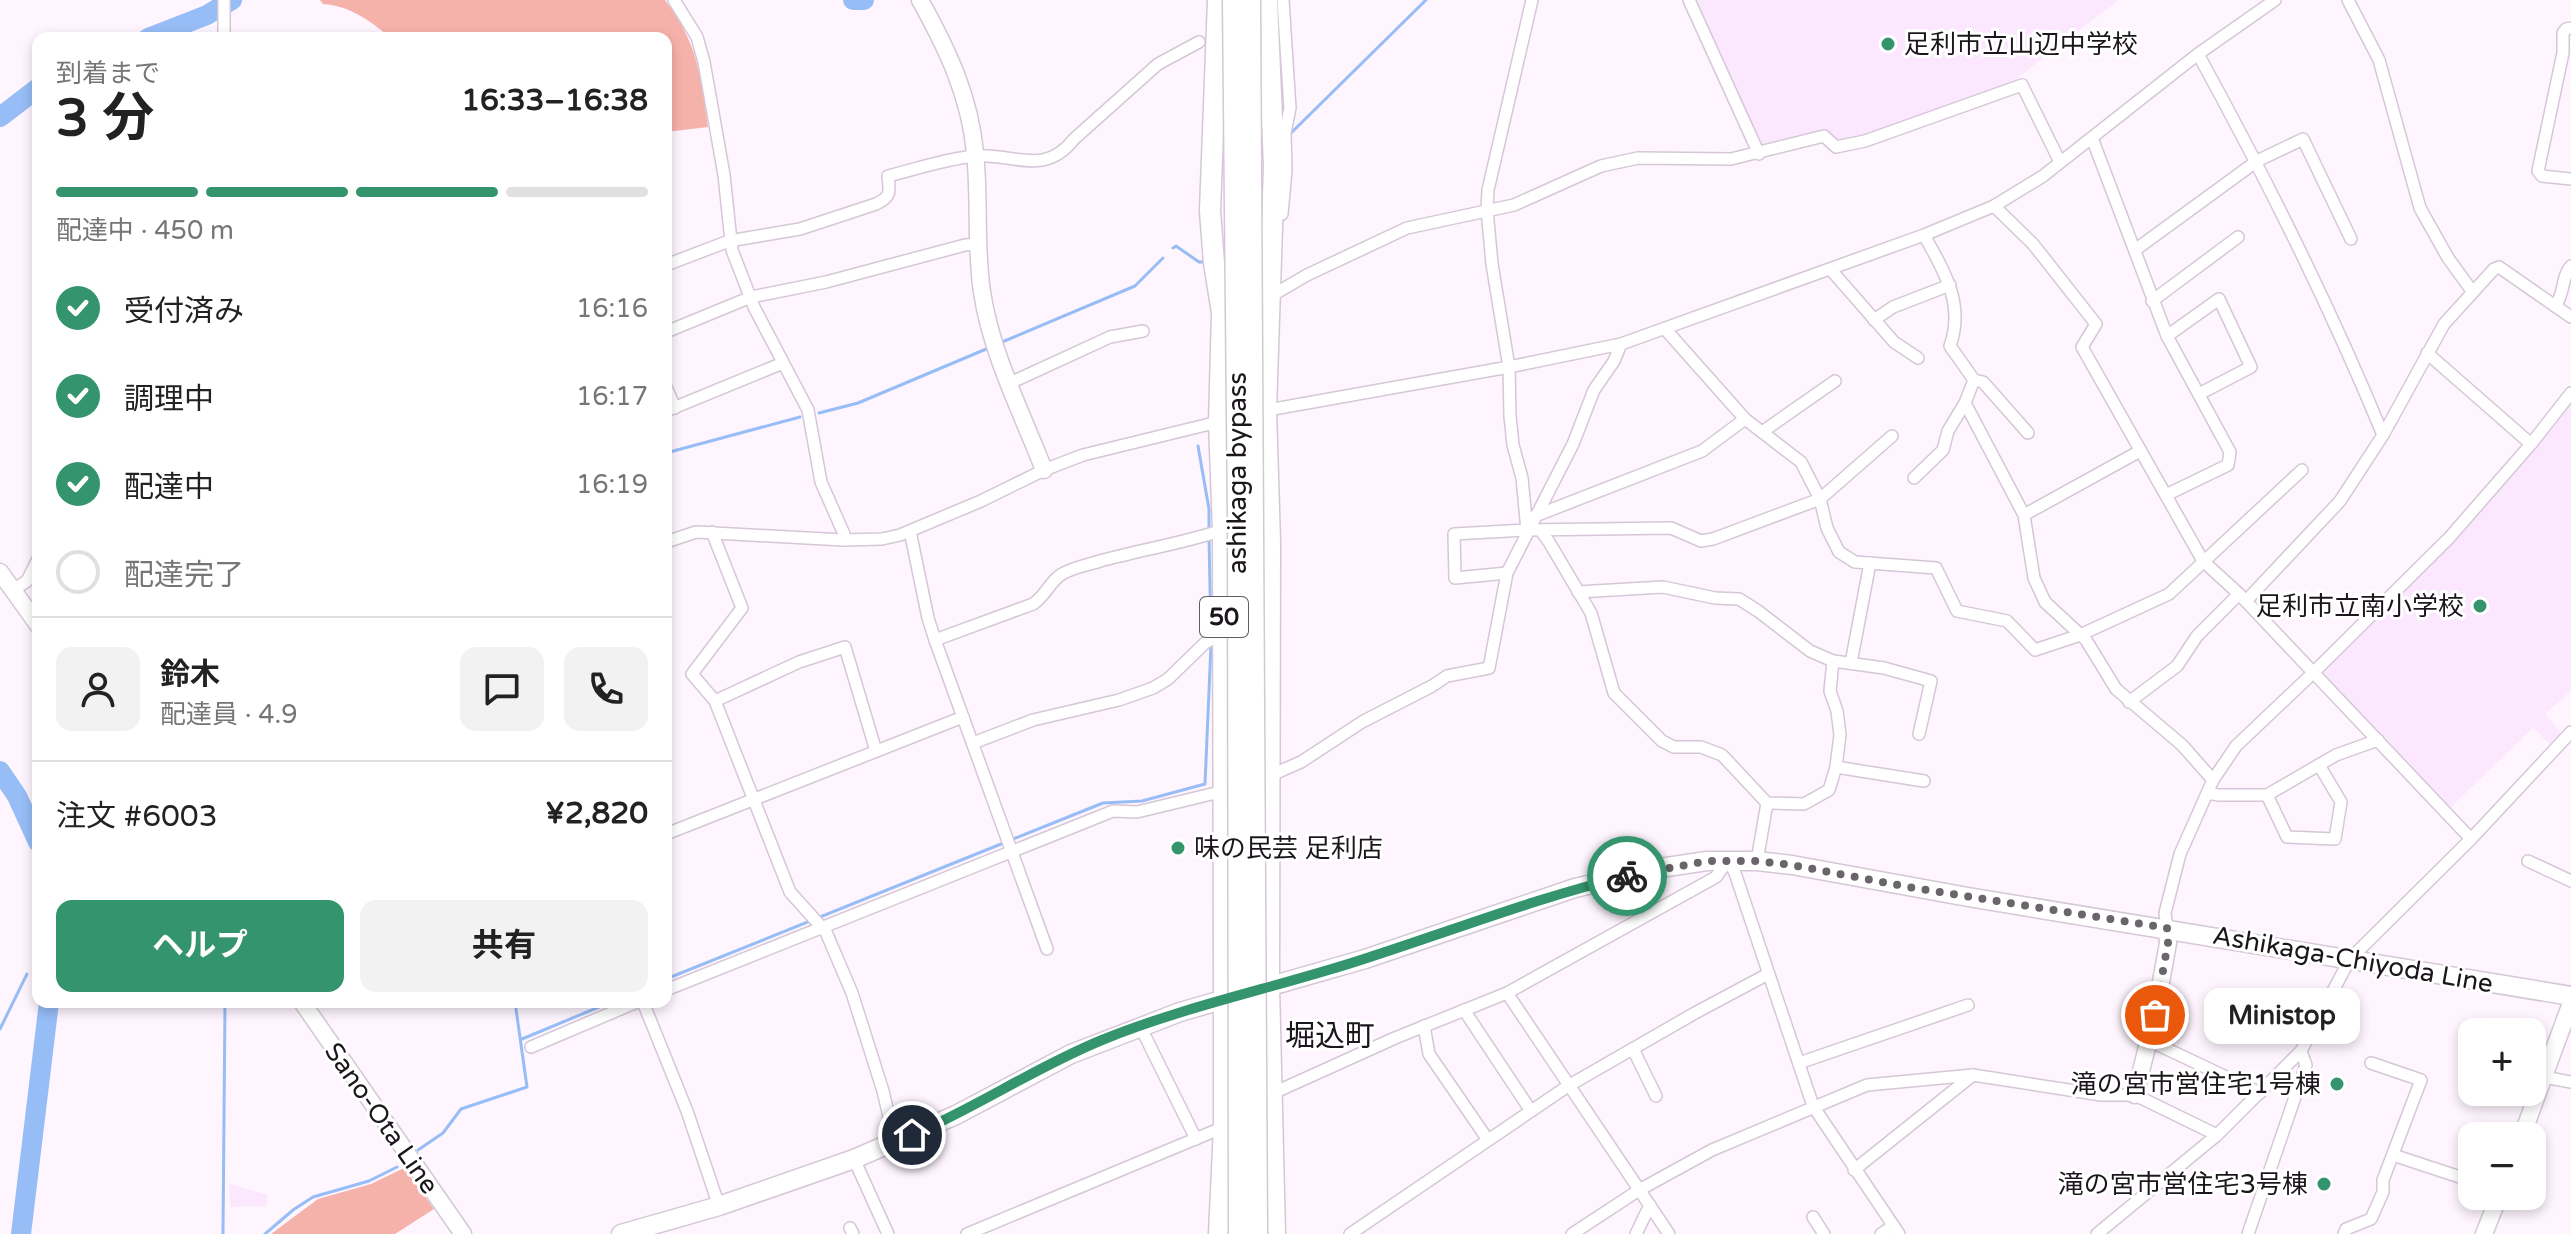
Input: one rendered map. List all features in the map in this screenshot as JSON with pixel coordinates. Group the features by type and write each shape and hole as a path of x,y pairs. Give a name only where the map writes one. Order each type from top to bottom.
{"highway":[{"name":"50","path":"1218,0 1210,211 1222,313 1219,422 1224,633 1224,1127 1219,1234"},
{"name":"ashikaga bypass","path":"1233,0 1238,519 1239,1234"},
{"name":"ashikaga bypass","path":"1250,0 1257,1234"},
{"name":"50","path":"1275,1234 1269,986 1270,529 1266,410 1281,1"}],"main road":[{"name":"Ashikaga-Chiyoda Line","path":"621,1234 719,1206 854,1159 956,1115 1071,1054 1140,1026 1224,998 1365,959 1575,888 1660,868 1728,860 1792,865 2571,996"}],"street":[{"path":"224,0 224,32"},
{"path":"674,0 697,37 704,62 724,175 729,241 751,297 808,410 821,482 844,534 843,540"},
{"path":"1527,530 1522,478 1513,445 1509,367 1492,264 1487,210 1488,190 1532,0"},
{"path":"1689,0 1759,154"},
{"path":"672,540 696,532 843,540 882,539 910,531 1083,455 1266,410 1509,367 1621,344 1666,330 1994,206 2060,162 2198,54 2275,0"},
{"path":"2348,0 2379,60 2420,208 2448,258 2472,291"},
{"path":"923,5 960,81 971,119 976,156 981,290 1010,383 1044,470"},
{"path":"2571,28 2563,33 2563,53 2538,171 2542,176 2571,179"},
{"path":"672,263 729,241 824,222 887,198 890,193 888,176 976,156 991,155 1029,163 1062,153 1158,64 1199,42"},
{"path":"2198,54 2257,161 2320,290 2383,435"},
{"path":"1271,296 1307,275 1407,228 1514,205 1601,166 1638,158 1731,159 1824,136 1836,147 1865,141 2022,85 2060,162"},
{"path":"2092,138 2167,336 2230,452 2230,461 2220,470 2166,495"},
{"path":"2135,250 2257,161 2303,139 2351,239"},
{"path":"1994,206 2033,244 2096,324 2082,347 2203,561 2314,672 2471,839"},
{"path":"1924,235 1950,285 1957,321 1950,346 1974,380 1983,382 2028,433"},
{"path":"2152,301 2238,237"},
{"path":"672,330 751,297 979,244"},
{"path":"2555,306 2562,299 2567,270 2571,266"},
{"path":"2129,702 2177,666 2197,636 2242,598 2340,501 2383,435 2444,324 2472,291 2499,267 2571,317"},
{"path":"1831,270 1894,342 1918,358"},
{"path":"1874,320 1893,307 1950,285"},
{"path":"2167,336 2219,299 2251,367 2199,394"},
{"path":"1666,330 1745,419 1801,462 1820,499 1827,528 1839,552 1855,562 1936,568 1957,611 2007,621 2035,650 2080,635 2169,594 2302,470"},
{"path":"1010,383 1110,337 1143,331"},
{"path":"1269,776 1301,762 1362,722 1447,676 1489,668 1507,573 1573,444 1594,390 1614,361 1621,344"},
{"path":"2427,353 2531,444"},
{"path":"672,408 783,363"},
{"path":"1914,478 1943,450 1948,431 1965,403 1974,380"},
{"path":"1762,432 1835,381"},
{"path":"2135,1095 2150,1041 2168,943 2165,913 2180,854 2213,780 2236,746 2449,538 2571,393"},
{"path":"1965,403 2024,515 2034,578 2045,602 2086,640 2116,689 2182,745 2213,780"},
{"path":"1535,516 1702,451 1745,419"},
{"path":"1507,573 1455,578 1454,534 1671,528 1701,541 1713,539 1820,499 1892,436"},
{"path":"2024,515 2140,451"},
{"path":"935,640 1033,604 1059,576 1079,567 1223,530"},
{"path":"910,531 935,640 1047,949"},
{"path":"1541,531 1591,613 1614,693 1662,741 1674,747 1701,747 1722,755 1767,803 1804,804 1829,790 1840,735 1830,691 1833,661"},
{"path":"712,532 742,608 692,674 715,701 790,892 823,927 852,993 883,1091 895,1142"},
{"path":"1851,663 1870,563"},
{"path":"13,590 27,581 32,571"},
{"path":"0,572 32,617"},
{"path":"1578,592 1663,587 1715,598 1739,599 1810,651 1833,661 1884,668 1931,681 1919,734"},
{"path":"973,743 1033,720 1119,700 1153,688 1168,679 1205,643 1224,633"},
{"path":"715,701 799,662 845,647 876,751"},
{"path":"672,832 963,717"},
{"path":"2097,1234 2217,1135 2301,1051 2350,959 2471,839 2571,732"},
{"path":"2208,793 2267,795 2336,755 2378,740"},
{"path":"2267,795 2287,837 2335,839 2341,802 2319,765"},
{"path":"1836,767 1924,781"},
{"path":"672,988 1113,811 1137,812 1224,791"},
{"path":"1757,861 1767,803"},
{"path":"1271,1094 1507,993 1716,877 1728,860 1813,1106 1896,1230 1881,1234"},
{"path":"2528,861 2571,881"},
{"path":"1350,1234 1568,1086 1768,974"},
{"path":"1507,993 1669,1234"},
{"path":"2546,1072 2571,1003"},
{"path":"1799,1063 1968,1005"},
{"name":"Sano-Ota Line","path":"306,1008 463,1234"},
{"path":"531,1047 623,1008"},
{"path":"645,1008 687,1111 719,1206"},
{"path":"1464,1010 1531,1111"},
{"path":"1140,1026 1196,1139"},
{"path":"1424,1026 1429,1054 1488,1140"},
{"path":"2150,1041 2260,1093"},
{"path":"1633,1049 1656,1096"},
{"path":"2248,1234 2306,1065 2301,1051"},
{"path":"2344,1234 2346,1229 2371,1219 2421,1080 2371,1063"},
{"path":"1572,1234 1639,1190 1712,1150 1867,1085 1973,1075 2101,1095 2135,1095 2217,1135"},
{"path":"1854,1170 1973,1075"},
{"path":"2546,1077 2571,1082"},
{"path":"967,1234 1224,1127"},
{"path":"2393,1155 2458,1176"},
{"path":"854,1159 888,1234"},
{"path":"1636,1234 1650,1205"},
{"path":"2484,1234 2493,1210"},
{"path":"1813,1217 1824,1234"}],"shaded area":[{"path":"320,0 665,0 691,45 703,91 708,127 672,131 672,32 383,32 360,15 323,4"},
{"name":"足利市立山辺中学校","path":"1694,0 2119,0 2004,88 1857,139 1837,143 1825,131 1765,146"},
{"name":"足利市立南小学校","path":"2571,403 2571,691 2545,714 2561,733 2550,744 2533,728 2449,809 2323,673 2456,539"},
{"path":"404,1168 434,1209 395,1234 271,1234 318,1199 371,1184"},
{"path":"229,1184 268,1195 266,1206 230,1207"}],"waterway":[{"path":"163,32 207,15 232,0"},
{"path":"853,0 864,0"},
{"path":"1289,135 1426,0"},
{"path":"0,117 32,93"},
{"path":"1173,248 1176,246 1199,262 1208,262"},
{"path":"1002,342 1135,286 1163,258"},
{"path":"819,413 858,403 991,347"},
{"path":"672,451 800,417"},
{"path":"1198,446 1209,509 1209,530"},
{"path":"1209,537 1211,638"},
{"path":"1013,839 1103,803 1142,801 1205,784 1211,645"},
{"path":"0,771 17,796 32,829"},
{"path":"672,977 1006,842"},
{"path":"0,1029 27,974"},
{"path":"21,1234 48,1008"},
{"path":"223,1234 225,1008"},
{"path":"418,1150 443,1133 461,1109 527,1087 516,1008"},
{"path":"522,1039 597,1008"},
{"path":"265,1234 313,1197 369,1181 397,1167"}],"way so far":[{"path":"1627,876 1707,861 1757,861 2167,928 2168,943 2155,1015"}],"place":[{"name":"足利市立山辺中学校","path":"1888,44"},
{"name":"足利市立南小学校","path":"2480,606"},
{"name":"味の民芸 足利店","path":"1178,848"},
{"name":"Ministop","path":"2155,1015"},
{"name":"滝の宮市営住宅1号棟","path":"2337,1084"},
{"name":"滝の宮市営住宅3号棟","path":"2324,1184"}],"district":[{"name":"堀込町","path":"1330,1036"}],"route":[{"path":"912,1135 1071,1054 1140,1026 1202,1005 1365,959 1575,888 1627,876"}]}
